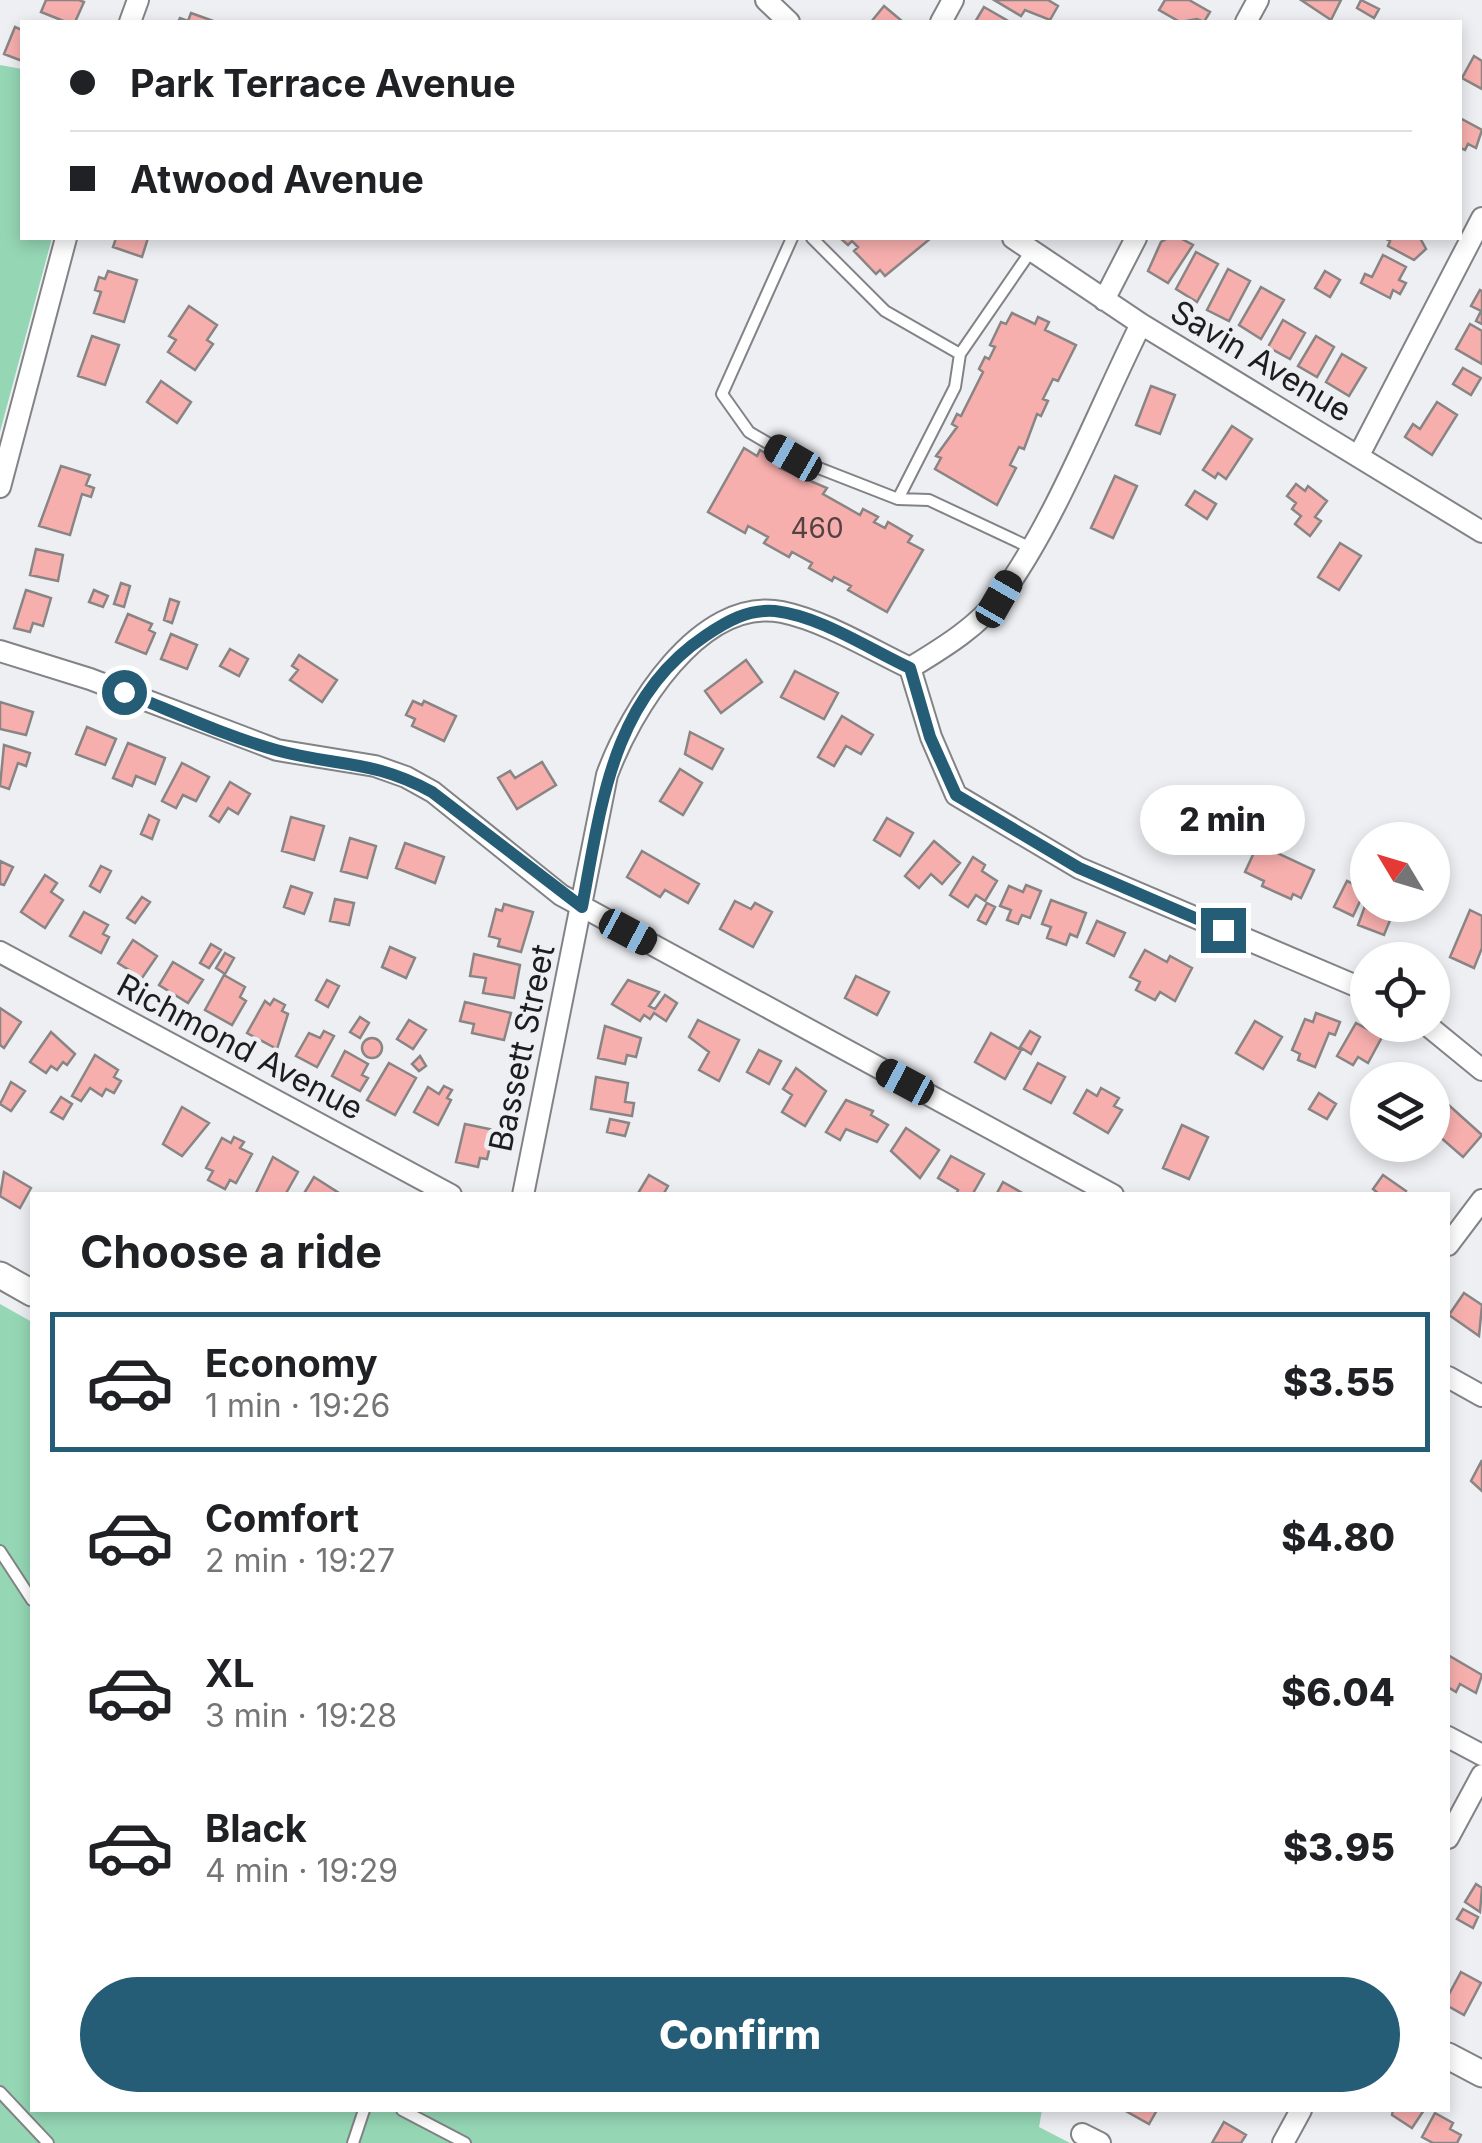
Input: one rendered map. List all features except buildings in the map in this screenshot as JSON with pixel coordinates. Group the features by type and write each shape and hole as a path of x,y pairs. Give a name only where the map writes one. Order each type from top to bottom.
{"street":[{"path":"766,0 787,20"},
{"path":"1359,455 1482,218"},
{"path":"0,487 65,240"},
{"name":"Savin Avenue","path":"1016,240 1141,324 1482,532"},
{"path":"1104,300 1135,240"},
{"path":"1141,324 999,599 952,642 910,668 930,737 956,795 1079,868 1350,983"},
{"name":"Bassett Street","path":"524,1192 607,775 620,739 654,684 698,640 742,615 781,612 910,668"},
{"path":"0,651 90,679 277,750 374,766 406,777 432,792 582,907 1107,1192"},
{"name":"Richmond Avenue","path":"0,952 445,1192"},
{"path":"1448,1042 1482,1070"},
{"path":"1450,1242 1482,1200"},
{"path":"0,1275 30,1292"},
{"path":"1450,1378 1482,1396"},
{"path":"1450,1737 1482,1755"},
{"path":"1450,1834 1482,1775"},
{"path":"1450,2057 1482,2074"},
{"path":"1283,2143 1300,2112"}],"lane":[{"path":"791,240 722,394 749,432 793,458 898,499 928,500 1029,547"},
{"path":"814,240 884,310 960,354"},
{"path":"898,499 954,387 960,354 1031,252"},
{"path":"0,1550 30,1597"},
{"path":"0,2092 48,2143"},
{"path":"353,2143 363,2112"},
{"path":"406,2112 465,2143"}],"green space":[{"path":"0,65 20,69 20,240 51,240 0,432"},
{"path":"0,1304 30,1321 30,2112 1042,2112 1039,2127 1070,2143 0,2143"}],"route":[{"path":"124,692 277,750 374,766 406,777 432,792 582,907 607,775 632,714 654,684 698,640 742,615 781,612 910,668 930,737 956,795 1079,868 1223,930"}]}
